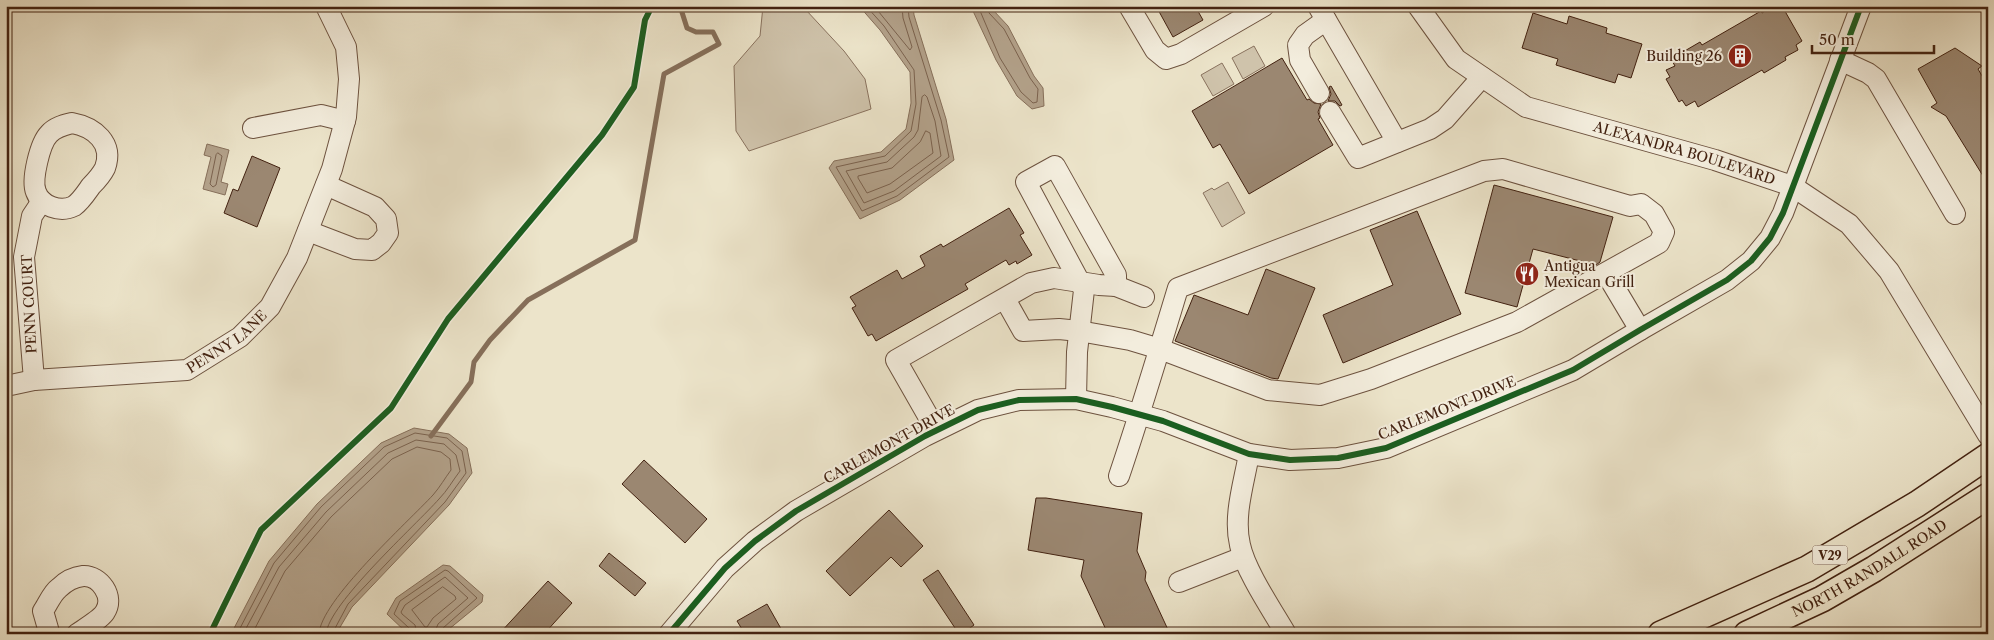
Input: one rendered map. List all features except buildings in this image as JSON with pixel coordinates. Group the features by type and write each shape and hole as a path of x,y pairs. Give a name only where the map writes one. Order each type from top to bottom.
{"main road":[{"name":"V29","path":"1662,634 1807,570 1917,504 1988,456"},
{"name":"NORTH RANDALL ROAD","path":"1747,634 1822,599 1874,570 1988,496"}],"street":[{"name":"PENNY LANE","path":"6,386 34,380 186,370 240,337 270,307 297,258 308,231 332,169 345,121 349,79 346,47 326,6"},
{"path":"1129,6 1154,50 1166,59 1181,54 1264,6"},
{"name":"ALEXANDRA BOULEVARD","path":"1418,6 1456,59 1526,107 1715,160 1792,186 1849,224 1890,271 1988,435"},
{"name":"CARLEMONT DRIVE","path":"669,634 725,568 754,541 796,511 936,430 978,410 1019,400 1076,399 1163,421 1249,454 1290,460 1338,458 1386,448 1574,370 1727,280 1751,262 1770,238 1783,213 1861,6"},
{"path":"1319,93 1300,60 1298,45 1322,13 1397,142"},
{"path":"1840,60 1868,73 1876,79 1955,214"},
{"path":"1330,112 1358,158 1430,129 1445,119 1482,77"},
{"path":"253,128 321,115 345,121"},
{"path":"1076,399 1079,331 1084,290 1026,182 1055,166 1116,275 1116,286"},
{"path":"1005,299 1023,331 1059,329 1130,340 1160,349 1268,390 1320,395 1371,379 1512,324 1659,242 1664,232 1654,214 1641,204 1630,206 1503,169 1484,171 1178,288 1160,349 1140,414 1119,476"},
{"path":"308,231 355,250 372,250 382,243 388,233 386,220 375,207 326,185"},
{"name":"PENN COURT","path":"34,380 24,257 32,216 42,202"},
{"path":"1606,273 1640,330"},
{"path":"936,430 896,360 1031,283 1054,278 1116,286 1144,297"},
{"path":"1249,454 1239,508 1239,543 1243,557 1286,634"},
{"path":"1179,582 1243,557"},
{"path":"50,633 43,611 57,589 72,579 83,576 90,577 96,579 105,588 108,601 105,612 77,634"}],"shaded area":[{"path":"763,6 806,6 806,10 844,51 865,79 871,109 749,151 736,131 734,66 760,36"},
{"path":"1254,46 1265,66 1243,79 1232,58"},
{"path":"1222,63 1234,84 1213,96 1201,75"},
{"path":"1228,182 1245,213 1222,227 1203,193 1212,188 1214,190"}],"water":[{"path":"859,6 913,6 914,15 946,119 954,160 900,200 860,219 829,168 834,161 881,152 906,129 911,103 910,72 880,30"},
{"path":"973,6 992,6 993,10 1008,26 1034,76 1043,88 1044,106 1032,109 1017,96 996,60 973,11"},
{"path":"207,144 229,150 221,182 228,184 225,195 203,189 211,157 204,155"},
{"path":"414,428 449,434 467,448 472,473 449,505 352,607 336,634 231,634 269,561 317,504 381,443"},
{"path":"443,565 450,566 483,595 482,602 443,634 408,634 387,614 396,598"}],"waterway":[{"path":"431,436 471,382 474,362 490,340 528,300 635,240 664,74 719,44 713,32 696,32 687,28 680,6"}],"cycle path":[{"path":"210,634 261,530 391,408 448,319 602,135 634,87 645,20 652,6"},
{"path":"669,634 725,568 755,541 796,511 925,436 978,410 1019,400 1076,399 1163,421 1249,454 1290,460 1338,458 1386,448 1573,370 1727,280 1751,261 1770,238 1783,213 1861,6"}],"place":[{"name":"Building 26","path":"1740,56"},
{"name":"Antigua Mexican Grill","path":"1527,274"}]}
